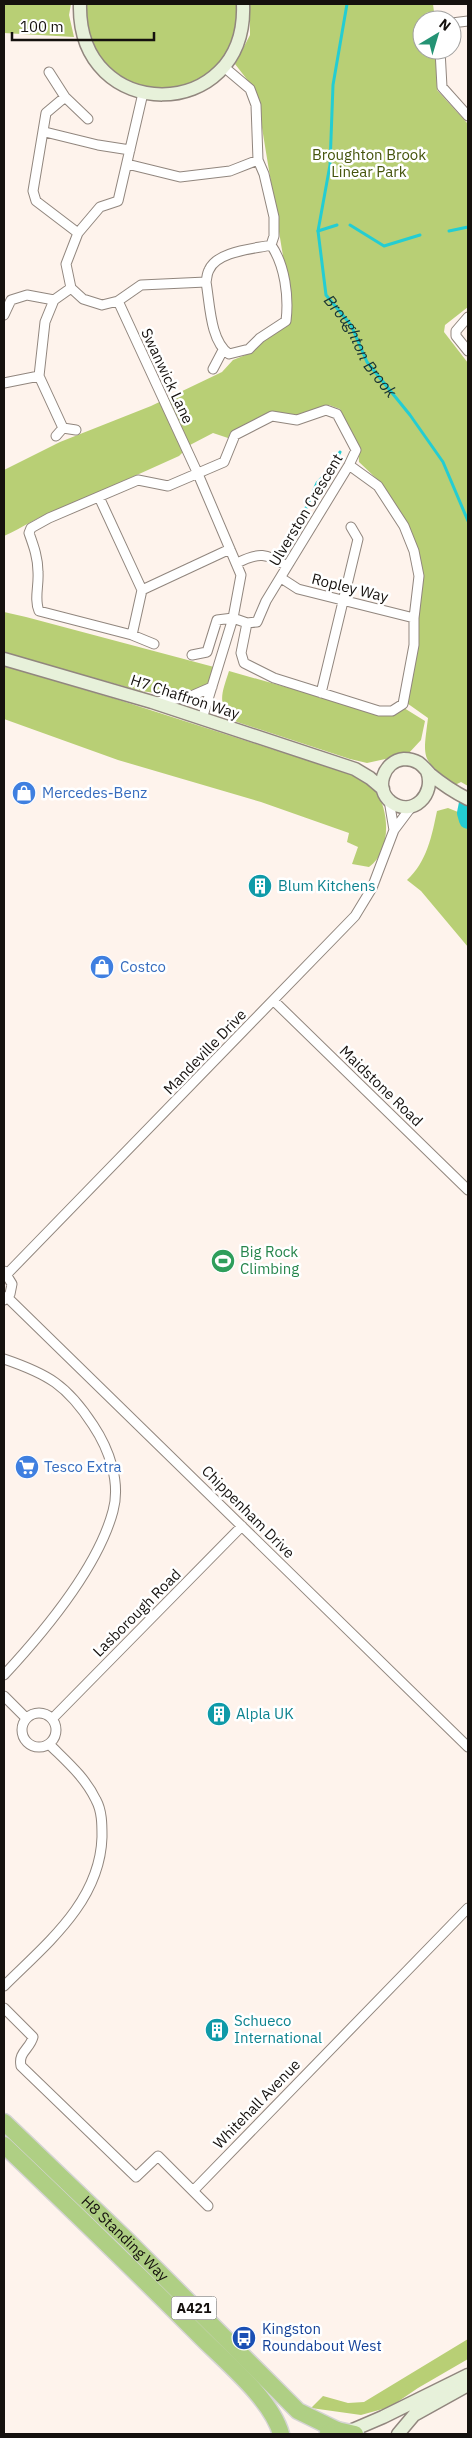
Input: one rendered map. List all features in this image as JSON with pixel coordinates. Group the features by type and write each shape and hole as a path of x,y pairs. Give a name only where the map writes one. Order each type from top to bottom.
{"highway":[{"name":"H8 Standing Way","path":"4,2122 127,2240 256,2382 273,2413 281,2434"},
{"name":"H8 Standing Way","path":"4,2144 116,2252 256,2382 278,2392 298,2411 341,2433"}],"street":[{"path":"80,4 83,37 91,55 102,70 120,84 143,94 170,95 185,92 204,84 224,67 238,45 243,22 243,4"},
{"path":"441,60 442,87 468,116"},
{"path":"224,67 250,89 256,105 258,160 274,217 274,236 271,245"},
{"path":"49,72 65,97 88,119"},
{"path":"143,94 118,201 100,207 78,233 66,264 72,288 83,299 102,305 118,301 141,285 206,282"},
{"path":"65,97 46,114 45,132 33,191 36,201 78,233"},
{"path":"45,132 98,145 130,150"},
{"path":"127,164 180,177 230,171 258,160"},
{"path":"271,245 278,256 288,304 286,321 260,338 249,349 229,354 223,350 217,339 206,282 209,269 216,261 226,256 271,245"},
{"path":"63,428 39,376 45,322 54,300 72,288"},
{"path":"4,315 11,300 27,295 54,300"},
{"name":"Swanwick Lane","path":"118,301 198,474 241,575 233,618 202,719"},
{"path":"468,316 456,331 456,336 468,351"},
{"path":"213,369 223,350"},
{"path":"4,382 39,376"},
{"name":"Ulverston Crescent","path":"198,474 224,462 235,435 272,416 296,420 326,410 337,414 356,450 349,466 266,601 257,622 247,623"},
{"path":"63,428 76,430"},
{"path":"56,436 63,428"},
{"path":"192,655 207,652 217,620 233,618 247,623 240,653 244,664 274,678 379,711 392,711 403,704 414,645 414,618 419,576 414,551 407,534 378,486 349,466"},
{"path":"154,644 132,635 39,611 36,603 37,553 29,533 32,528 49,518 138,480 168,486 198,474"},
{"path":"99,498 142,590 132,635"},
{"path":"321,692 358,539 351,527"},
{"path":"142,590 230,549"},
{"path":"237,563 252,556 261,555 272,557 287,566"},
{"name":"Ropley Way","path":"281,578 298,589 414,618"},
{"name":"H7 Chaffron Way","path":"4,660 152,702 355,769 370,778 386,795"},
{"path":"152,702 189,697 212,687"},
{"path":"394,830 382,778 387,768 398,760 411,760 423,766 454,792 468,799"},
{"name":"H7 Chaffron Way","path":"355,769 387,768"},
{"path":"426,797 430,784 427,771"},
{"path":"386,795 400,806 412,806 438,792 454,792"},
{"name":"Mandeville Drive","path":"5,1273 274,1001 355,916 372,888 394,830 412,806"},
{"name":"Maidstone Road","path":"274,1001 468,1190"},
{"path":"5,1273 12,1284 5,1299"},
{"name":"Chippenham Drive","path":"5,1299 242,1526 468,1747"},
{"path":"4,1359 50,1378 66,1390 97,1432 115,1478 113,1510 102,1539 82,1574 51,1619 4,1675"},
{"name":"Lasborough Road","path":"52,1718 242,1526"},
{"path":"4,1696 26,1718"},
{"path":"36,1713 42,1713 52,1718 56,1728 55,1736 49,1744 39,1748 29,1745 24,1740 22,1726 26,1718 36,1713"},
{"path":"4,1986 72,1916 89,1889 101,1852 102,1821 97,1801 82,1777 49,1744"},
{"name":"Whitehall Avenue","path":"190,2188 468,1908"},
{"path":"4,2008 32,2037 31,2044 22,2053 21,2066 128,2170 136,2177 158,2156 208,2206"},
{"path":"341,2433 383,2417 468,2375"},
{"path":"398,2434 414,2415 468,2385"}],"green space":[{"path":"4,4 71,4 69,15 74,37 4,33"},
{"path":"80,4 238,4 238,45 204,84 143,93 91,55"},
{"name":"Broughton Brook Linear Park","path":"250,4 433,4 434,10 412,10 412,60 436,60 437,90 468,124 468,307 445,325 444,332 468,363 468,786 461,782 455,785 430,763 426,757 425,750 428,718 404,701 422,576 381,483 359,462 358,447 340,409 329,405 292,417 269,414 231,432 228,438 213,433 190,445 179,456 45,515 4,536 4,470 60,442 151,406 222,372 233,360 248,354 261,341 289,324 291,305 256,91 235,64 250,35"},
{"path":"4,612 214,667 209,683 191,692 171,695 141,691 4,653"},
{"path":"4,666 116,699 362,778 376,791 384,810 386,831 385,842 381,852 369,867 352,864 358,847 347,842 349,833 261,802 118,760 4,719"},
{"path":"229,671 381,714 393,715 404,708 425,721 421,740 408,754 367,763 237,722 225,711 222,699"},
{"path":"448,808 468,816 468,947 421,891 407,880 414,873 428,848 437,811"},
{"path":"468,2339 468,2359 418,2388 390,2407 361,2415 311,2408 323,2396 348,2403 364,2402"}],"waterway":[{"name":"Broughton Brook","path":"347,4 333,85 330,165 318,231 326,295 351,325 367,362 410,415 443,462 468,521"},
{"path":"318,231 337,225"},
{"path":"350,225 384,246 420,235"},
{"path":"449,231 468,227"},
{"path":"280,550 302,517 317,483 331,468 340,452"},
{"name":"Broughton Brook","path":"468,803 466,813 468,820"}],"place":[{"name":"Mercedes-Benz","path":"24,793"},
{"name":"Blum Kitchens","path":"260,886"},
{"name":"Costco","path":"102,967"},
{"name":"Big Rock Climbing","path":"223,1261"},
{"name":"Tesco Extra","path":"27,1467"},
{"name":"Alpla UK","path":"219,1714"},
{"name":"Schueco International","path":"217,2030"},
{"name":"Kingston Roundabout West","path":"244,2338"}]}
